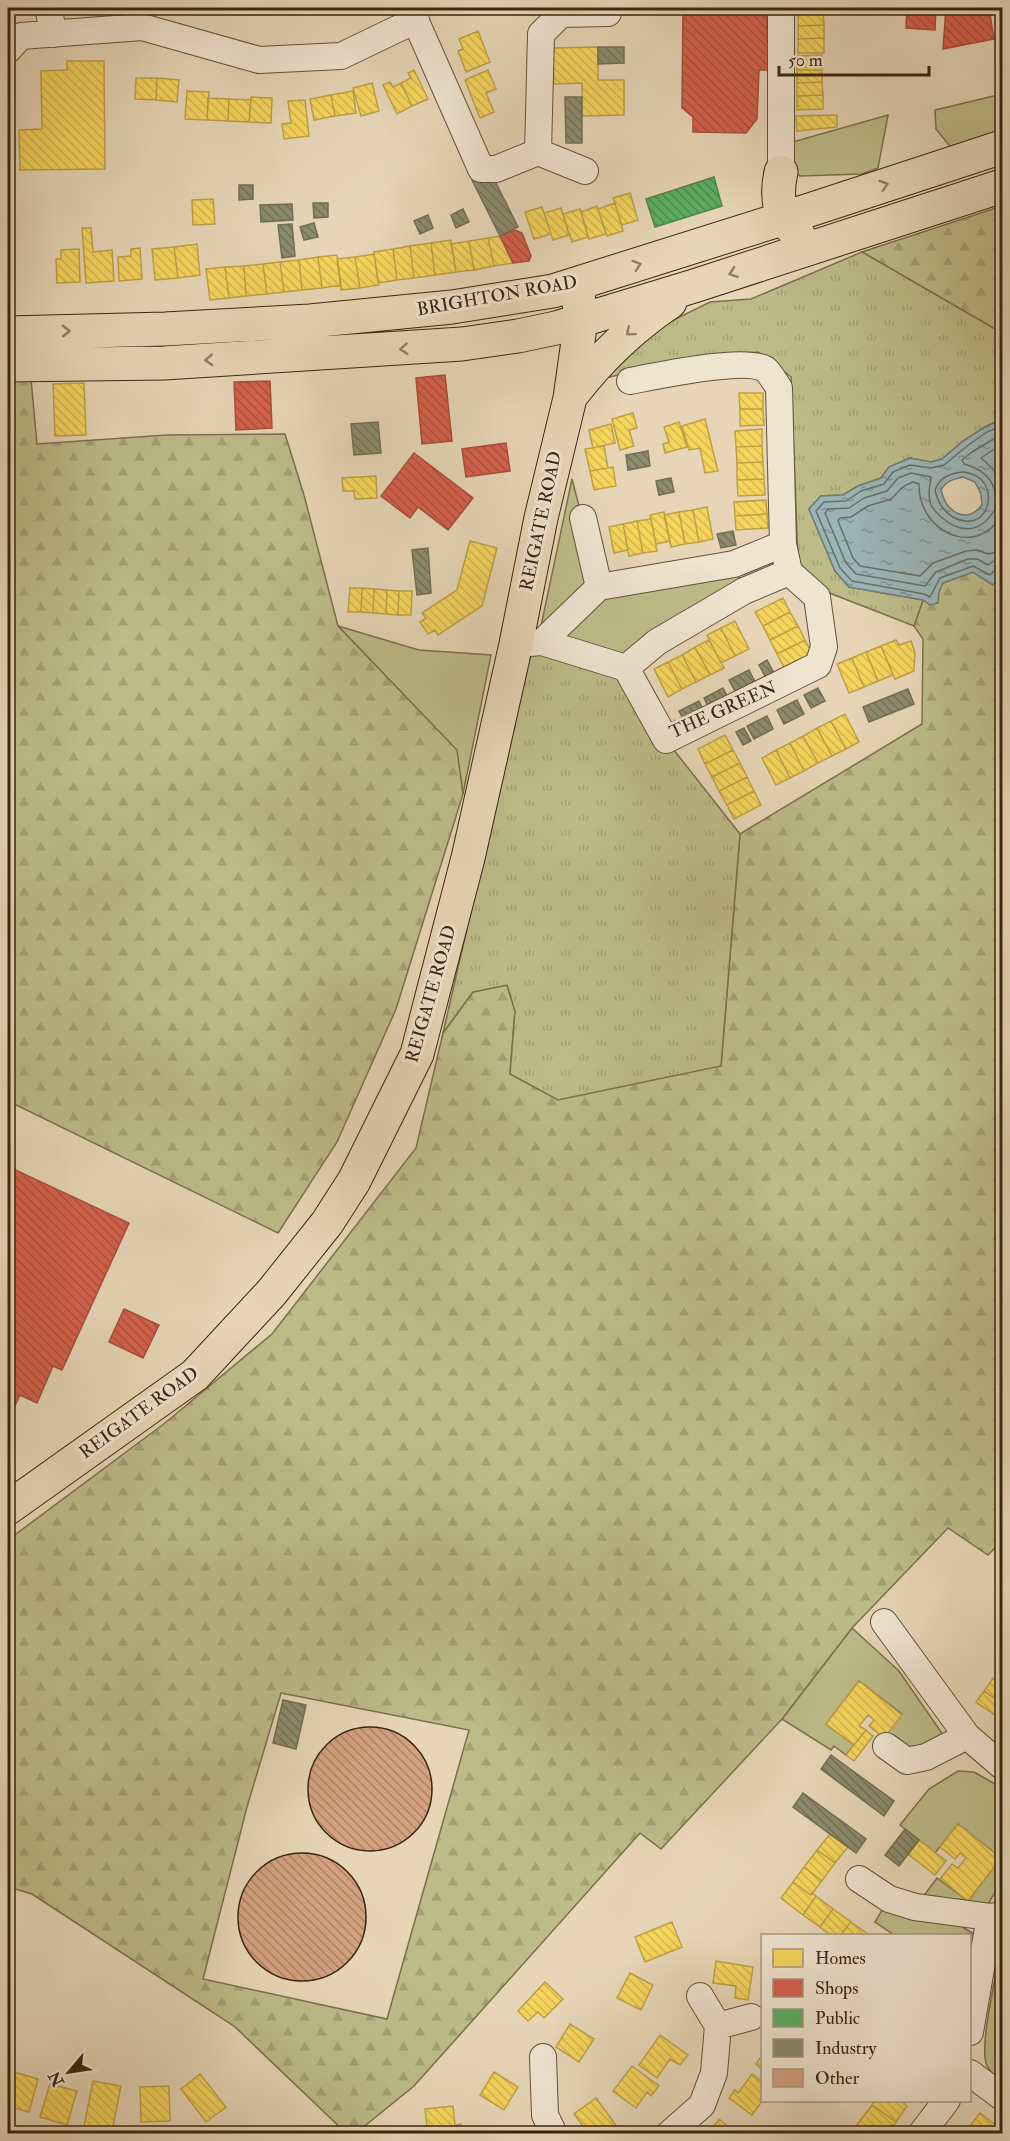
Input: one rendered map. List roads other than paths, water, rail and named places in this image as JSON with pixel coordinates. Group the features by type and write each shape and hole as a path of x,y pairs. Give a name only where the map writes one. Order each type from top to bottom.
{"highway":[{"name":"BRIGHTON ROAD","path":"8,333 165,329 310,321 452,307 567,287 1002,147"},
{"path":"781,172 786,182 795,191 819,198 847,197"},
{"path":"781,172 777,191 778,202 785,218 794,231 818,245"},
{"name":"BRIGHTON ROAD","path":"8,364 176,362 428,347 518,336 581,320 694,286 1002,186"},
{"path":"570,398 592,368 626,334 694,286"},
{"path":"567,287 570,301 577,309 581,320"},
{"name":"REIGATE ROAD","path":"8,1508 195,1375 272,1292 327,1223 354,1181 417,1054 468,858 529,643 541,518 570,398 581,320"},
{"path":"518,336 553,352 565,371 570,398"}],"street":[{"path":"48,8 54,34"},
{"path":"781,8 781,172"},
{"path":"12,39 142,27 259,60 341,56 413,14 481,169 496,169 538,152 585,171"},
{"path":"538,152 541,34 561,14 608,14"},
{"path":"529,643 626,668 657,642 744,591 789,572 783,544 779,388 766,370 752,365 711,368 630,381"},
{"path":"583,518 600,587"},
{"path":"529,643 600,587 734,564 783,544"},
{"path":"734,564 744,591"},
{"name":"THE GREEN","path":"626,668 666,740 818,665 824,647 817,597 789,572"},
{"path":"884,1622 968,1736 1002,1764"},
{"path":"886,1746 907,1761 926,1757 968,1736"},
{"path":"859,1879 889,1899 915,1907 996,1916 971,2023"},
{"path":"669,2133 702,2104 714,2073 718,2026 700,1996"},
{"path":"718,2026 751,2017"},
{"path":"543,2057 546,2115 554,2133"},
{"path":"971,2074 1002,2097"},
{"path":"921,2133 945,2102"}],"water":[{"path":"1002,419 1002,569 993,585 973,572 943,583 938,603 930,605 923,600 849,587 835,571 809,509 821,496 843,495 858,486 881,478 889,467 910,458 931,462 942,459 963,441","holes":["963,477 975,482 981,494 982,505 970,514 963,515 952,510 941,490 945,484"]}]}
